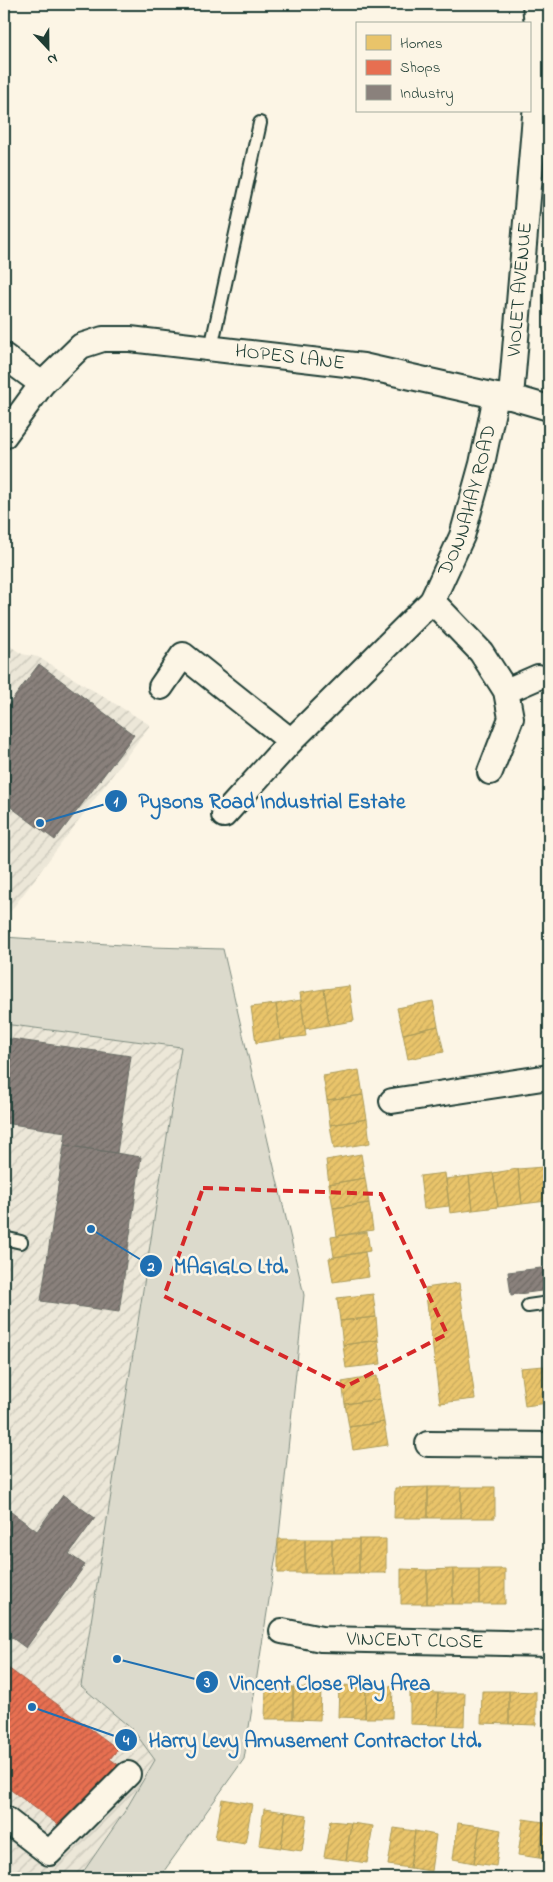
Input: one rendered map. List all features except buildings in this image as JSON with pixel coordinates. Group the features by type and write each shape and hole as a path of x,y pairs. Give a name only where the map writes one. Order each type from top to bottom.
{"street":[{"name":"VIOLET AVENUE","path":"504,397 540,57 535,4"},
{"name":"HOPES LANE","path":"4,436 42,384 81,346 103,339 130,339 363,366 549,408"},
{"path":"4,356 42,384"},
{"name":"DONNAHAY ROAD","path":"224,815 291,741 432,601 462,536 482,464 504,397"},
{"name":"DONNAHAY ROAD","path":"432,601 481,652 506,691 511,718 490,772"},
{"path":"160,687 182,655 291,741"},
{"path":"506,691 538,677"},
{"path":"392,1101 549,1078"},
{"path":"428,1444 549,1445"},
{"name":"VINCENT CLOSE","path":"282,1631 321,1639 549,1644"},
{"path":"4,1818 49,1853 128,1774"}],"lane":[{"path":"211,348 260,123"},
{"path":"4,1238 21,1242"},
{"path":"528,1306 549,1303"}],"highlighted area":[{"path":"203,1188 381,1194 447,1334 345,1387 164,1296"}],"shaded area":[{"path":"4,642 22,654 38,657 150,725 4,920"},
{"path":"4,937 152,947 223,949 304,1295 279,1536 244,1759 159,1878 79,1878 125,1811 155,1760 133,1730 81,1686 181,1047 4,1024"},
{"path":"4,1024 181,1046 81,1686 133,1730 155,1760 125,1811 79,1878 4,1878"}],"place":[{"name":"Pysons Road Industrial Estate","path":"40,823"},
{"name":"MAGIGLO Ltd.","path":"91,1229"},
{"name":"Vincent Close Play Area","path":"117,1659"},
{"name":"Harry Levy Amusement Contractor Ltd.","path":"32,1707"}]}
